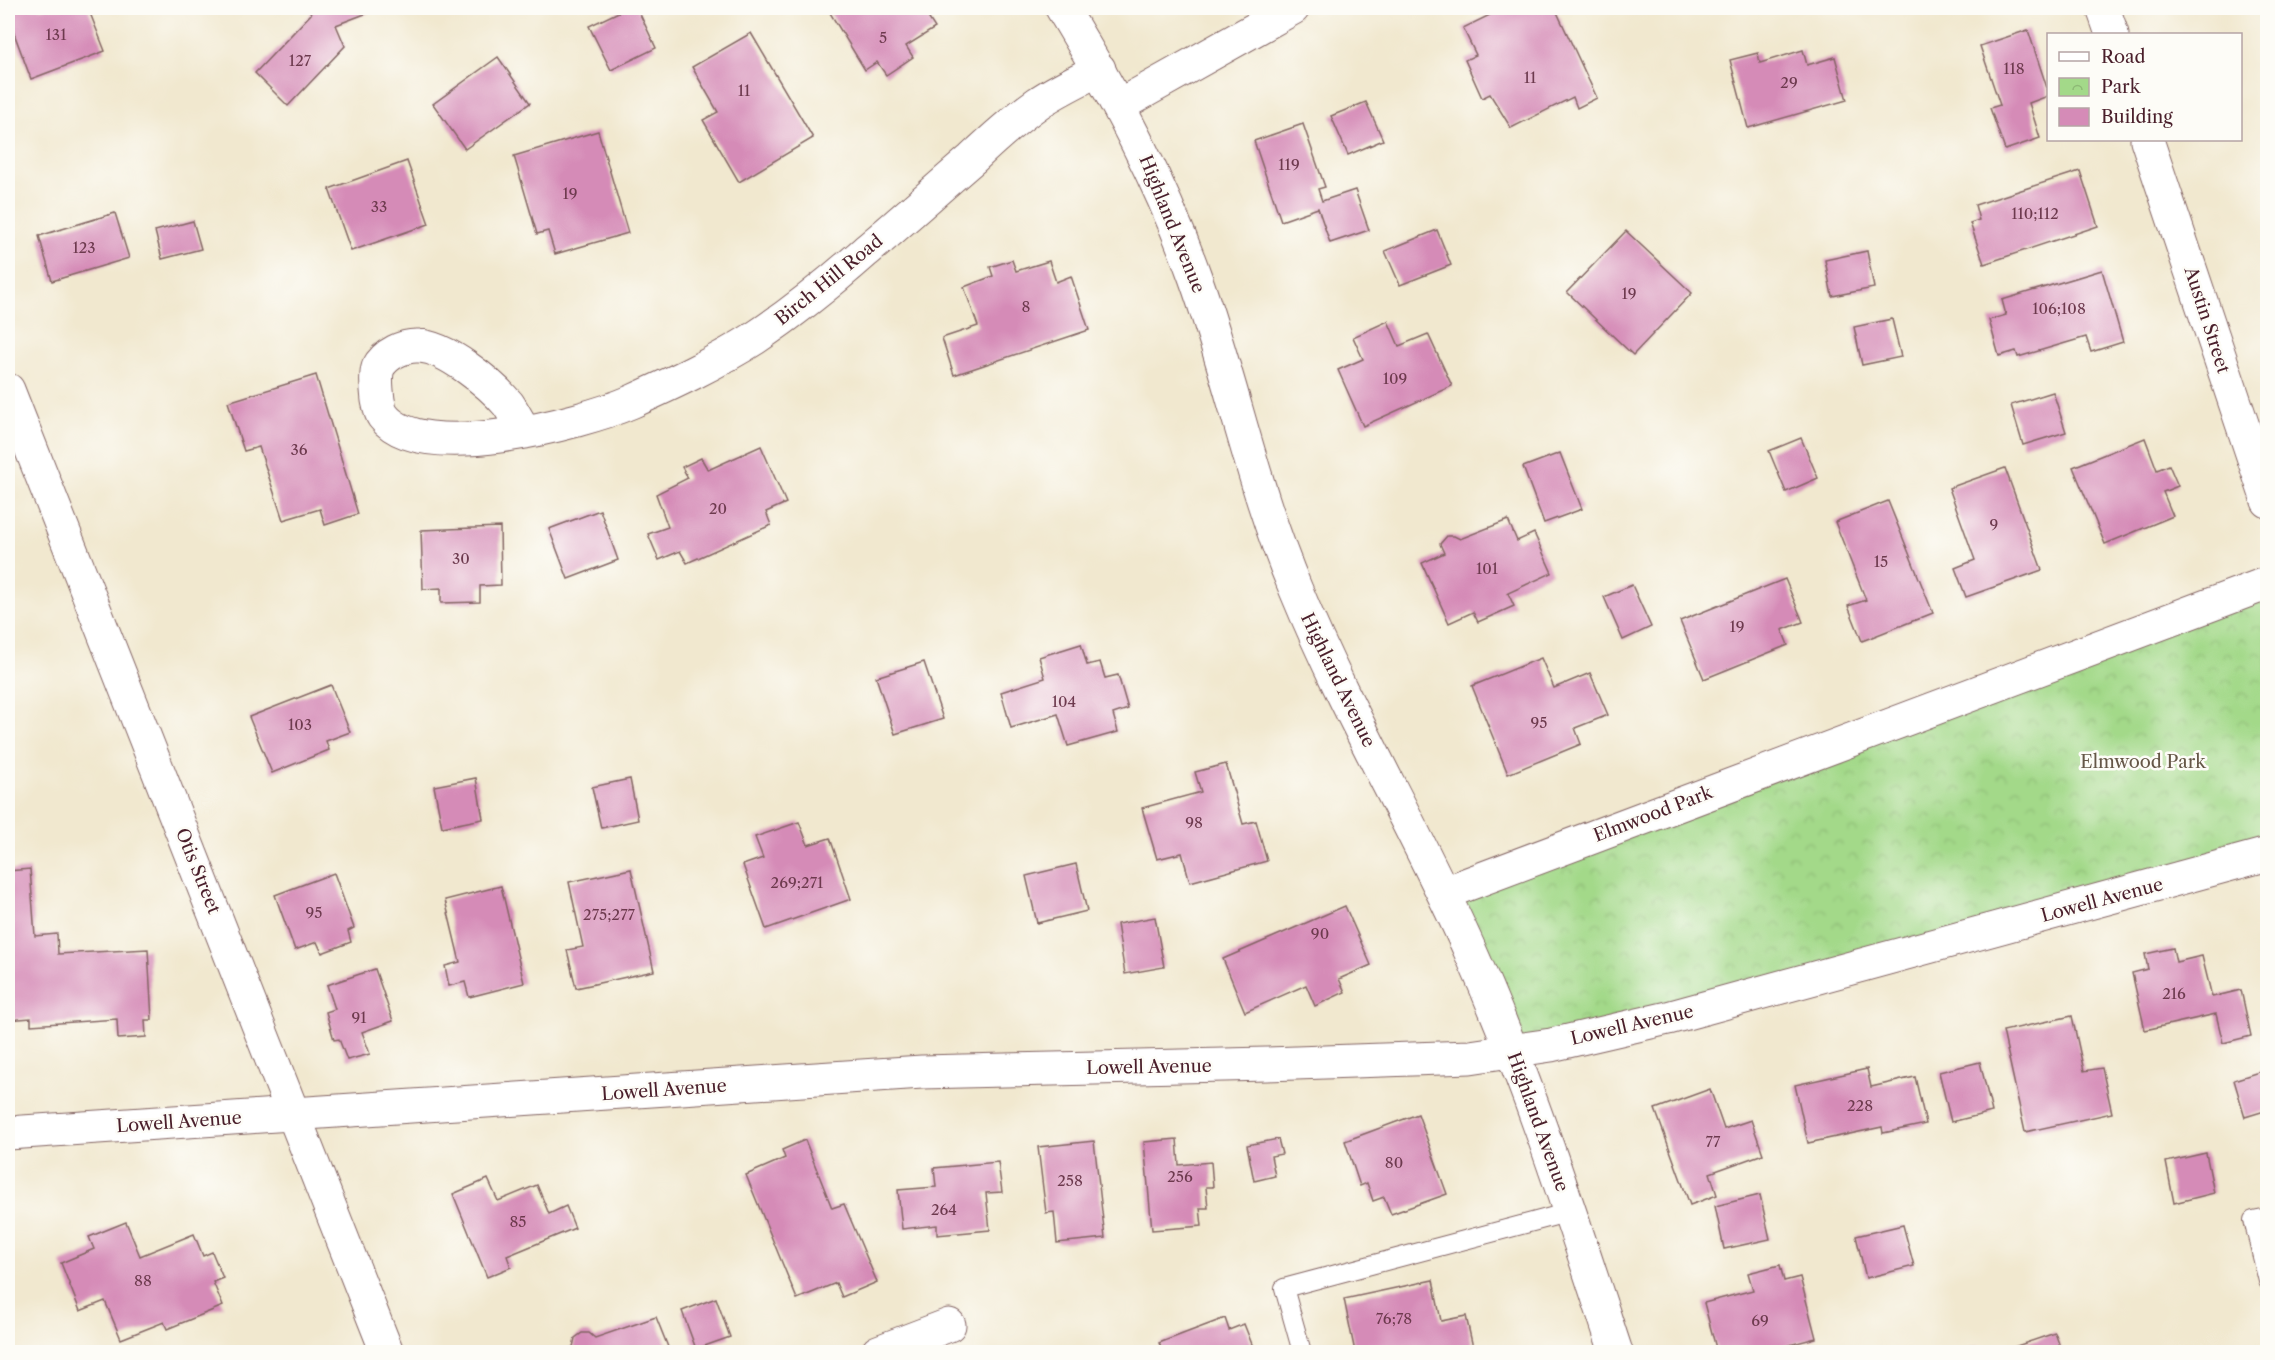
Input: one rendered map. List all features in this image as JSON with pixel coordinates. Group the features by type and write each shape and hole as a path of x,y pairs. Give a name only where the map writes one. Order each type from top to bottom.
{"street":[{"name":"Highland Avenue","path":"1062,8 1120,105 1150,168 1195,276 1294,588 1444,893 1513,1051 1570,1212 1616,1353"},
{"path":"1120,105 1293,8"},
{"path":"2103,8 2112,33"},
{"name":"Birch Hill Road","path":"525,432 578,421 620,407 713,363 756,337 858,258 1013,122 1039,102 1099,69"},
{"name":"Austin Street","path":"2147,141 2268,501"},
{"name":"Otis Street","path":"8,390 387,1353"},
{"name":"Elmwood Park","path":"1444,893 2268,584"},
{"name":"Lowell Avenue","path":"8,1133 922,1072 1470,1057 1551,1045 1668,1018 2268,854"},
{"path":"878,1353 948,1325"}],"lane":[{"path":"1302,1353 1284,1288 1570,1212"},
{"path":"2268,1217 2253,1220 2268,1281"}],"green space":[{"name":"Elmwood Park","path":"2267,583 2267,854 1513,1051 1444,893"}],"building":[{"path":"8,8 88,8 105,51 31,79 8,17"},
{"path":"309,8 368,8 370,12 336,25 345,46 288,106 255,73 311,14"},
{"path":"627,8 637,8 656,48 611,70 589,26"},
{"path":"827,8 922,8 935,28 906,46 913,57 886,75 877,62 865,70"},
{"path":"1489,8 1555,8 1597,98 1577,108 1573,97 1511,128 1490,94 1482,98 1465,60 1476,55 1463,28 1492,14"},
{"path":"2028,30 2047,88 2047,96 2029,103 2040,138 2005,150 1990,108 2000,105 1980,46"},
{"path":"751,33 813,138 739,182 703,120 718,112 692,67"},
{"path":"1803,50 1807,65 1835,57 1847,100 1748,128 1730,60 1758,53 1760,63"},
{"path":"498,57 530,103 465,149 433,104"},
{"path":"1366,102 1383,140 1348,155 1331,116"},
{"path":"1303,124 1325,187 1318,189 1322,201 1355,190 1369,230 1330,243 1318,208 1281,221 1254,141"},
{"path":"598,131 628,233 555,254 548,231 537,234 514,156"},
{"path":"407,161 429,224 351,251 329,189"},
{"path":"2080,171 2098,226 1984,264 1970,223 1979,220 1975,205"},
{"path":"115,213 129,258 52,281 39,236"},
{"path":"193,221 201,249 162,259 155,231"},
{"path":"1437,230 1451,265 1400,285 1385,251"},
{"path":"1626,231 1692,293 1633,355 1567,292"},
{"path":"1867,251 1874,288 1832,296 1825,260"},
{"path":"1012,260 1016,271 1049,261 1056,282 1071,276 1089,330 954,375 942,338 978,326 964,287 993,276 990,267"},
{"path":"2102,270 2123,342 2091,352 2086,337 2018,357 2016,351 1999,356 1989,320 2006,315 2002,300"},
{"path":"1892,319 1901,357 1862,365 1854,327"},
{"path":"1388,321 1399,346 1428,334 1452,386 1363,426 1338,370 1363,359 1353,337"},
{"path":"316,375 358,514 325,525 320,509 283,520 259,447 244,451 228,402"},
{"path":"2053,392 2066,432 2023,445 2011,405"},
{"path":"1801,438 1818,478 1786,492 1769,451"},
{"path":"2145,438 2157,470 2169,465 2178,486 2163,492 2173,516 2105,544 2073,467"},
{"path":"761,446 786,503 766,512 771,525 687,563 680,551 659,560 648,534 668,527 656,494 688,478 682,467 701,458 708,470"},
{"path":"1560,453 1582,509 1544,523 1523,467"},
{"path":"2005,468 2042,570 1966,597 1955,568 1975,560 1949,488"},
{"path":"1888,501 1933,613 1862,641 1848,606 1866,600 1835,522"},
{"path":"600,510 618,560 568,579 549,529"},
{"path":"1508,520 1517,541 1534,533 1552,573 1508,593 1514,606 1478,622 1473,612 1449,623 1422,563 1444,553 1440,544 1447,536 1460,539"},
{"path":"500,527 501,585 480,586 480,602 441,603 441,588 423,589 421,530"},
{"path":"1785,579 1803,622 1782,630 1788,645 1704,679 1680,621"},
{"path":"1632,585 1651,627 1623,640 1604,597"},
{"path":"1081,644 1087,665 1100,662 1105,678 1118,675 1128,709 1113,714 1118,732 1068,746 1058,714 1011,728 1001,692 1045,678 1039,657"},
{"path":"1541,658 1554,688 1590,673 1608,715 1575,728 1581,744 1508,774 1472,686"},
{"path":"924,662 943,719 895,734 876,677"},
{"path":"331,685 350,732 326,741 329,750 272,773 249,717"},
{"path":"1226,764 1243,824 1256,821 1267,861 1190,882 1182,853 1157,859 1142,808 1201,792 1195,772"},
{"path":"476,778 483,819 442,827 434,786"},
{"path":"630,779 638,820 601,828 592,787"},
{"path":"799,822 808,845 830,838 851,899 766,929 743,865 763,858 755,837"},
{"path":"1076,864 1087,911 1037,923 1026,876"},
{"path":"30,869 35,936 57,934 58,954 148,949 152,1020 145,1020 146,1037 118,1039 117,1019 31,1025 31,1018 8,1020 8,871"},
{"path":"631,869 654,971 576,988 567,950 583,947 569,882"},
{"path":"334,873 354,928 348,931 351,942 322,953 317,942 295,950 275,895"},
{"path":"501,886 524,983 469,997 465,982 449,986 445,966 460,962 445,900"},
{"path":"1345,906 1371,965 1339,979 1345,992 1315,1006 1306,985 1245,1012 1223,959"},
{"path":"1155,917 1164,967 1125,974 1117,924"},
{"path":"2173,948 2176,962 2202,956 2212,997 2241,990 2251,1036 2223,1043 2216,1014 2145,1030 2132,973 2148,969 2145,954"},
{"path":"375,969 393,1021 362,1032 370,1054 347,1060 339,1039 334,1040 326,1012 335,1009 327,985"},
{"path":"2072,1016 2084,1071 2102,1068 2112,1113 2025,1132 2003,1031"},
{"path":"1980,1062 1992,1112 1951,1122 1939,1072"},
{"path":"1867,1069 1871,1087 1915,1077 1926,1124 1883,1133 1882,1127 1808,1143 1795,1085"},
{"path":"2268,1069 2268,1110 2245,1117 2234,1080"},
{"path":"1710,1089 1724,1129 1751,1120 1763,1154 1710,1173 1717,1195 1690,1205 1655,1109"},
{"path":"1418,1114 1447,1194 1391,1214 1384,1197 1373,1201 1367,1183 1360,1186 1345,1141"},
{"path":"1177,1139 1179,1165 1211,1162 1213,1187 1206,1187 1208,1208 1200,1208 1202,1226 1152,1230 1144,1142"},
{"path":"1278,1139 1282,1154 1271,1156 1275,1176 1254,1181 1247,1145"},
{"path":"805,1140 832,1208 844,1204 877,1282 842,1297 836,1283 797,1299 746,1175 785,1158 782,1150"},
{"path":"1094,1141 1105,1238 1057,1243 1054,1212 1046,1213 1038,1147"},
{"path":"2206,1153 2214,1193 2174,1203 2166,1162"},
{"path":"998,1162 1002,1192 986,1193 990,1230 937,1235 937,1225 902,1229 898,1190 936,1187 934,1168"},
{"path":"488,1179 498,1201 537,1185 549,1214 566,1206 575,1228 507,1256 511,1267 487,1277 453,1194"},
{"path":"1760,1195 1770,1239 1724,1249 1715,1206"},
{"path":"126,1222 140,1256 194,1234 203,1256 212,1252 223,1278 213,1282 223,1306 167,1329 164,1322 121,1339 105,1301 80,1311 61,1263 94,1249 89,1237"},
{"path":"1903,1225 1914,1266 1866,1278 1856,1236"},
{"path":"1780,1265 1784,1281 1800,1277 1816,1338 1762,1352 1717,1352 1704,1303 1753,1290 1748,1273"},
{"path":"1433,1280 1441,1321 1466,1316 1474,1352 1355,1352 1344,1299"},
{"path":"716,1298 730,1337 696,1349 682,1311"},
{"path":"656,1317 670,1352 559,1352 573,1347 575,1338 582,1333 589,1333 595,1338"},
{"path":"1225,1318 1229,1330 1244,1324 1255,1352 1163,1352 1159,1343"},
{"path":"2055,1333 2062,1352 1999,1352"},
{"path":"1978,1346 1980,1352 1959,1352"}]}
